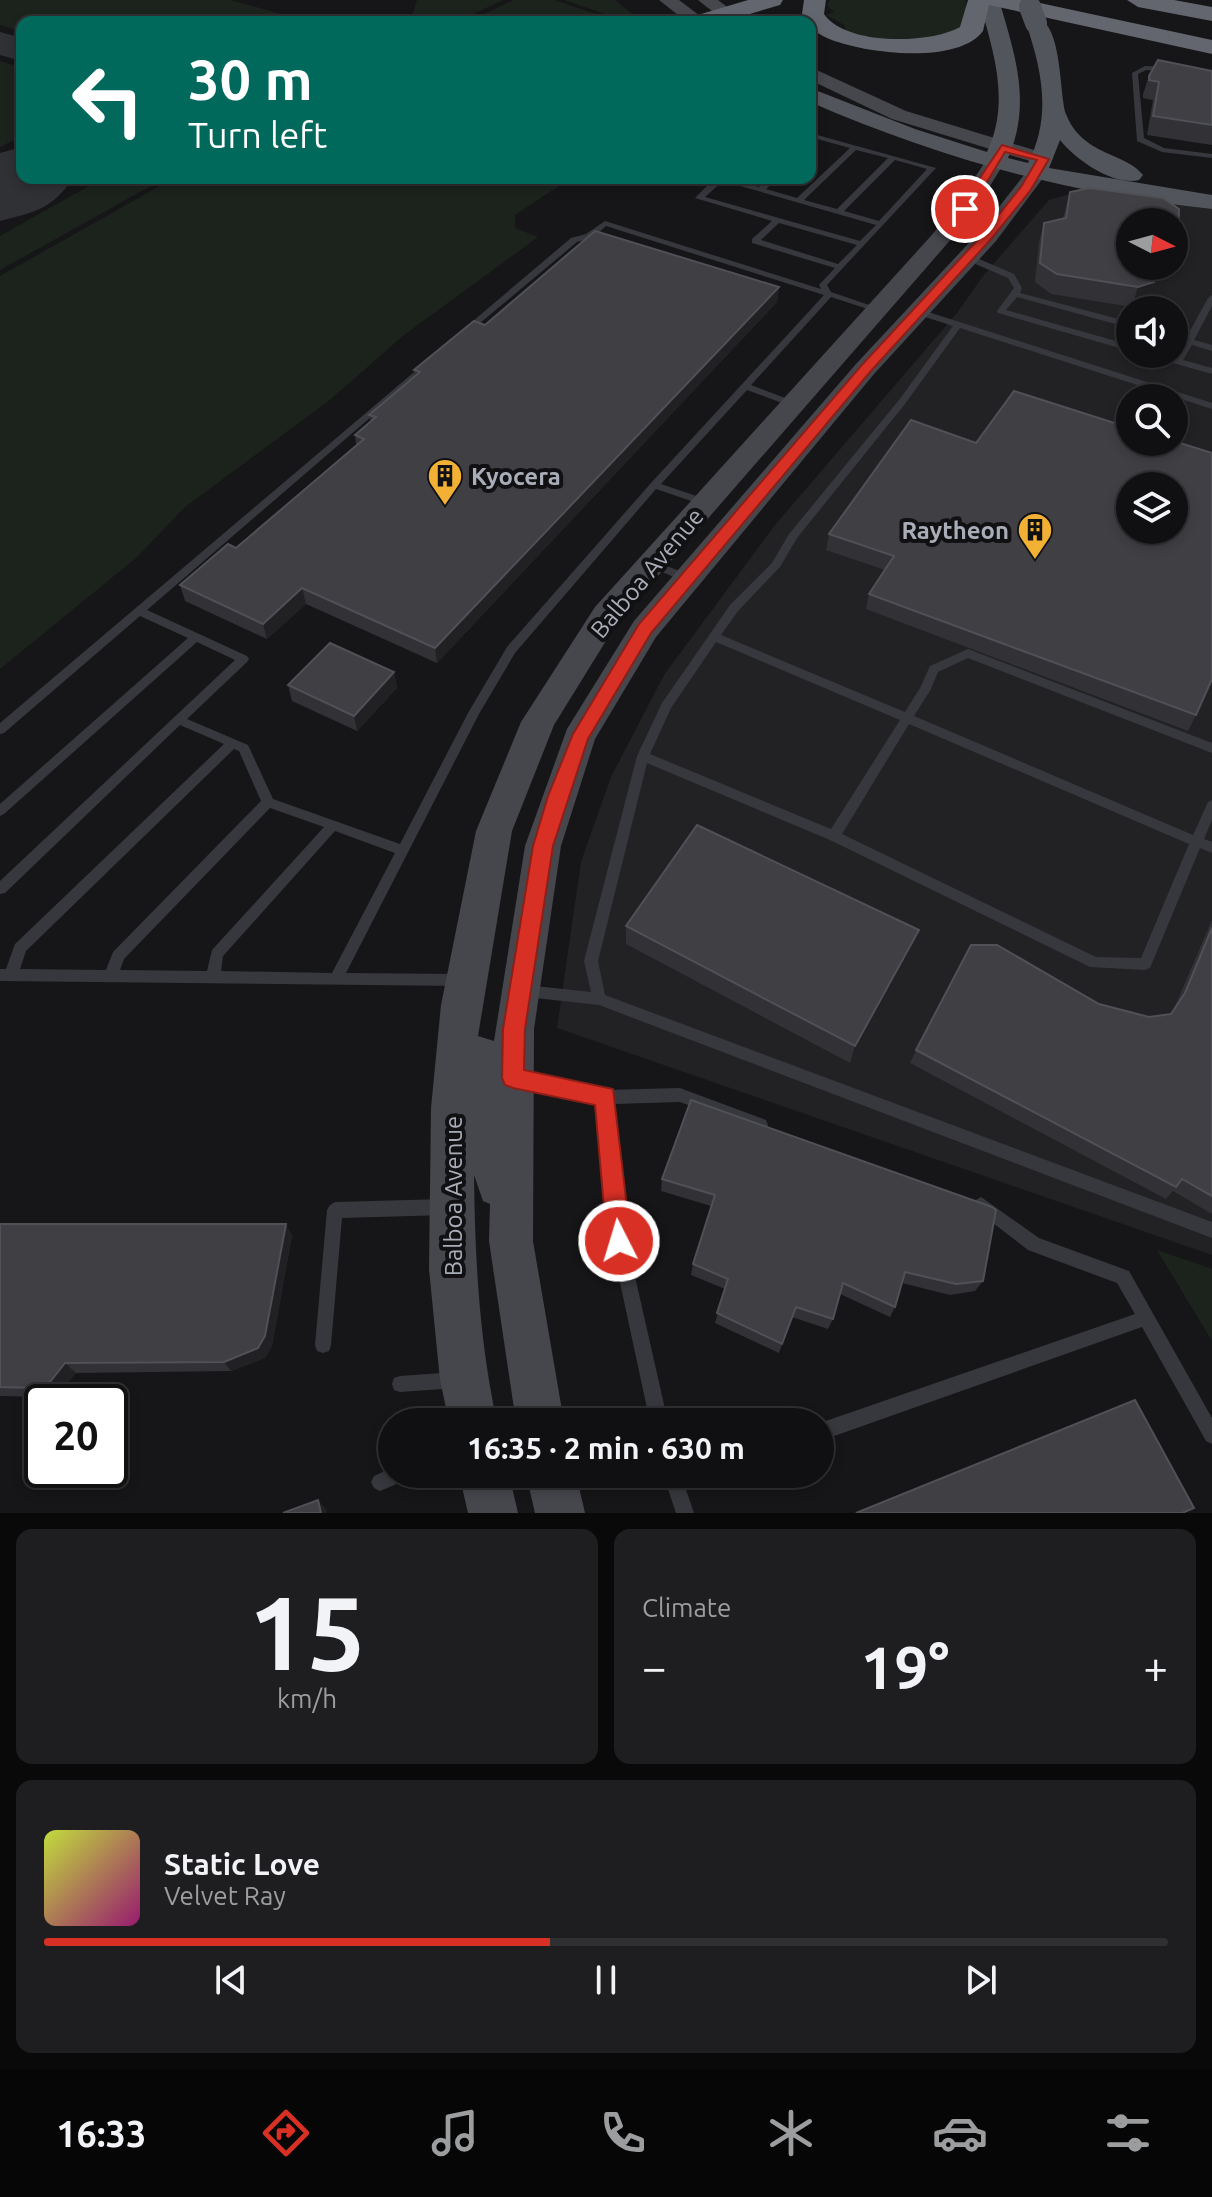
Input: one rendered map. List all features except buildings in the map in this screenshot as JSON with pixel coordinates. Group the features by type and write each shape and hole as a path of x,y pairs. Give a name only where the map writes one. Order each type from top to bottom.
{"highway":[{"path":"703,11 744,14 794,0"},
{"path":"1058,0 1212,32"},
{"path":"1138,0 1212,14"},
{"path":"816,19 832,31 859,41 899,46 935,45 971,31 986,5 1212,46"}],"main road":[{"path":"668,0 703,11"},
{"name":"Balboa Avenue","path":"538,1408 511,1241 531,1082 514,1029 543,846 579,738 645,629 916,311 969,258 1039,166 1057,117 1050,64 1028,0"},
{"name":"Balboa Avenue","path":"470,1408 464,1380 450,1207 452,1108 464,993 494,831 538,722 606,615 928,253 965,209 998,156 1011,118 1011,78 986,5"},
{"path":"816,76 998,156"},
{"path":"816,97 885,126 1039,166 1212,202"},
{"path":"1057,117 1072,144 1081,152 1131,175"},
{"path":"1039,166 1212,184"},
{"path":"916,311 906,305 928,253"},
{"path":"464,993 479,1024 476,1096 511,1241"},
{"path":"487,1488 493,1513"},
{"path":"554,1488 560,1513"}],"lane":[{"path":"1186,72 1160,67 1135,73 1140,139 1162,150 1212,156"},
{"path":"816,136 932,168 823,285 829,295"},
{"path":"816,184 855,147"},
{"path":"839,212 893,158"},
{"path":"714,184 699,198 862,244"},
{"path":"740,184 881,224"},
{"path":"760,190 767,184"},
{"path":"798,201 816,184"},
{"path":"778,220 755,241 840,267"},
{"path":"451,344 574,240 589,236 605,223 877,309"},
{"path":"969,258 1011,276 1018,288 1001,311 1116,344"},
{"path":"1015,294 1116,321"},
{"path":"336,979 511,650 654,485 829,295"},
{"path":"1188,345 1212,298"},
{"path":"916,311 1212,406"},
{"path":"599,999 591,961 643,756 666,706 734,608 776,565 793,536 902,402 958,325"},
{"path":"1190,342 1212,348"},
{"path":"0,730 439,353"},
{"path":"1188,365 1212,371"},
{"path":"745,386 793,404"},
{"path":"654,485 707,503"},
{"path":"652,564 688,579"},
{"path":"0,889 243,659 140,611"},
{"path":"0,811 196,637"},
{"path":"716,637 1212,848"},
{"path":"834,836 934,669 968,653 1212,748"},
{"path":"179,720 244,748 268,802 402,850"},
{"path":"233,743 20,948 5,975 336,979 464,993"},
{"path":"643,756 834,836 1095,963 1145,964 1212,805"},
{"path":"111,976 118,956 268,802"},
{"path":"213,977 217,954 333,825"},
{"path":"521,990 599,999 1212,1230"},
{"path":"531,1082 606,1097 680,1095 783,1133"},
{"path":"606,1097 619,1241 656,1408"},
{"path":"959,1197 988,1207 1034,1244 1123,1277 1212,1435"},
{"path":"323,1345 335,1210 450,1207"},
{"path":"834,1427 1146,1318"},
{"path":"400,1384 464,1380"},
{"path":"677,1488 685,1513"}],"shaded area":[{"path":"0,0 230,0 290,16 16,16 16,30 0,25"},
{"path":"417,0 503,0 469,16 412,16"},
{"path":"514,0 554,0 603,16 480,16"},
{"path":"564,0 615,0 635,16 611,16"},
{"path":"830,0 965,0 969,17 960,28 931,39 876,38 846,31 844,25 826,15 835,12 827,6"},
{"path":"0,61 16,66 16,139 0,147"},
{"path":"92,184 154,184 0,270 0,236"},
{"path":"163,184 562,184 515,215 515,228 538,237 404,335 331,399 185,507 136,558 0,669 0,276"},
{"path":"1073,193 1212,209 1212,1255 557,1028 581,862 611,777 664,675 775,525 957,313 983,276 1049,200"},
{"path":"1157,1250 1212,1269 1212,1341"}],"taxiway":[{"path":"0,43 16,48"}],"runway":[{"path":"0,190 16,181"}],"place":[{"name":"Kyocera","path":"445,507"},
{"name":"Raytheon","path":"1035,561"}],"route":[{"path":"619,1241 606,1097 513,1078 514,1029 543,846 557,796 579,738 611,680 645,629 865,369 988,236 1026,189 1043,159 1002,148 982,186 965,209"}]}
